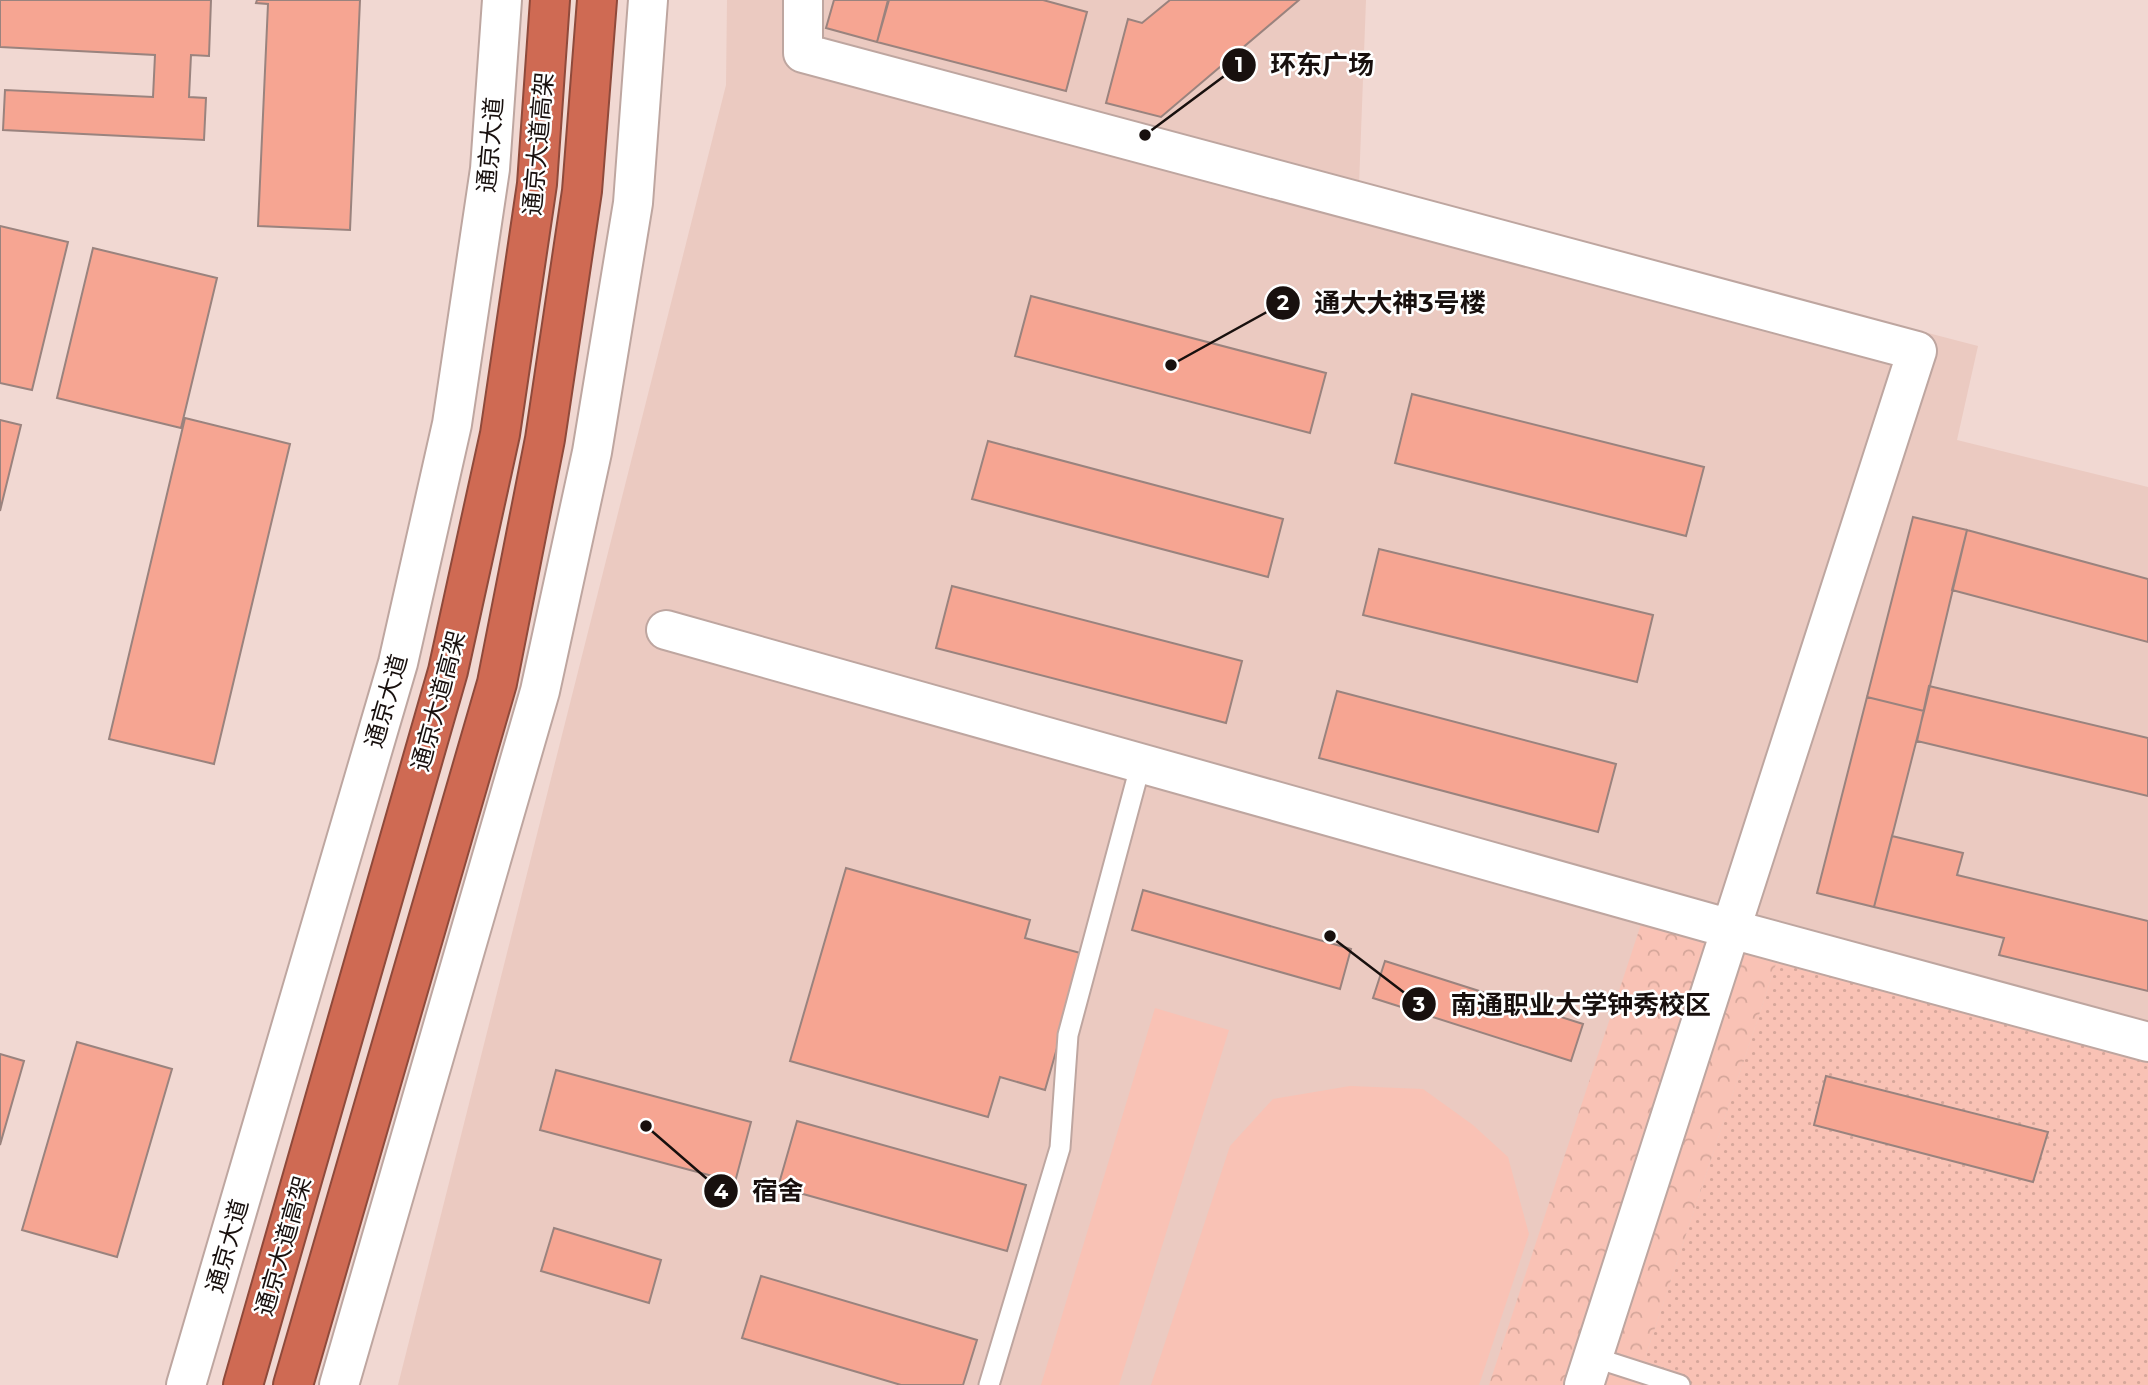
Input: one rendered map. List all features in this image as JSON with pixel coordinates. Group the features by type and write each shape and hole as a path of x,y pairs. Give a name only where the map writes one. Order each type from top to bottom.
{"highway":[{"name":"通京大道高架","path":"247,1370 448,671 502,421 537,184 550,0"},
{"name":"通京大道高架","path":"295,1378 497,683 545,439 582,191 597,0"}],"street":[{"name":"通京大道","path":"186,1385 407,624 454,411 490,169 502,0"},
{"path":"339,1385 543,678 592,452 633,203 648,0"},
{"path":"803,0 803,52 1917,351 1589,1371"},
{"path":"666,630 1731,929 2148,1042"}],"lane":[{"path":"989,1385 1060,1148 1068,1035 1141,763"},
{"path":"1589,1371 1680,1385"}],"shaded area":[{"path":"727,0 1366,0 1359,185 1978,346 1957,440 2148,487 2148,1385 398,1385 726,85"}],"green space":[{"path":"1647,906 1783,943 1636,1385 1489,1385"},
{"path":"1783,943 2148,1042 2148,1385 1636,1385"},
{"path":"1155,1008 1229,1030 1119,1385 1041,1385"},
{"path":"1350,1086 1423,1089 1473,1125 1508,1157 1529,1234 1479,1385 1151,1385 1230,1146 1273,1099"}],"building":[{"path":"0,0 211,0 209,56 191,55 189,97 206,98 204,140 3,130 5,90 153,97 155,55 0,47"},
{"path":"257,0 360,0 350,230 258,226 268,4 256,3"},
{"path":"834,0 889,0 877,42 826,28"},
{"path":"888,0 1043,0 1087,12 1066,91 877,42"},
{"path":"1170,0 1299,0 1161,117 1106,103 1128,19 1142,23"},
{"path":"0,226 68,242 32,390 0,383"},
{"path":"93,248 217,278 181,428 57,398"},
{"path":"1031,296 1326,373 1310,433 1015,356"},
{"path":"1412,394 1704,467 1686,536 1395,463"},
{"path":"185,418 290,444 214,764 109,739"},
{"path":"0,420 21,425 0,511"},
{"path":"988,441 1283,519 1268,577 972,499"},
{"path":"1913,517 1967,530 1924,711 1867,697"},
{"path":"1967,530 2148,579 2148,642 1952,590"},
{"path":"1379,549 1653,615 1637,682 1363,615"},
{"path":"952,586 1242,661 1226,723 936,648"},
{"path":"1929,686 2148,738 2148,796 1917,741"},
{"path":"1337,691 1616,764 1598,832 1319,758"},
{"path":"1867,697 1924,711 1874,907 1817,893"},
{"path":"1892,836 1963,853 1957,875 2148,921 2148,991 1999,955 2004,938 1874,907"},
{"path":"846,868 1030,920 1025,938 1084,954 1045,1090 1000,1077 988,1117 790,1061"},
{"path":"1143,890 1351,949 1340,989 1132,930"},
{"path":"1385,961 1583,1024 1571,1061 1373,998"},
{"path":"77,1042 172,1069 117,1257 22,1230"},
{"path":"0,1054 24,1061 0,1145"},
{"path":"556,1070 751,1122 735,1182 540,1130"},
{"path":"1826,1076 2048,1132 2033,1182 1814,1125"},
{"path":"797,1121 1026,1185 1007,1251 778,1187"},
{"path":"554,1228 661,1260 649,1303 541,1271"},
{"path":"761,1276 977,1340 963,1385 901,1385 742,1338"}],"place":[{"name":"环东广场","path":"1145,135"},
{"name":"通大大神3号楼","path":"1171,365"},
{"name":"南通职业大学钟秀校区","path":"1330,936"},
{"name":"宿舍","path":"646,1126"}]}
